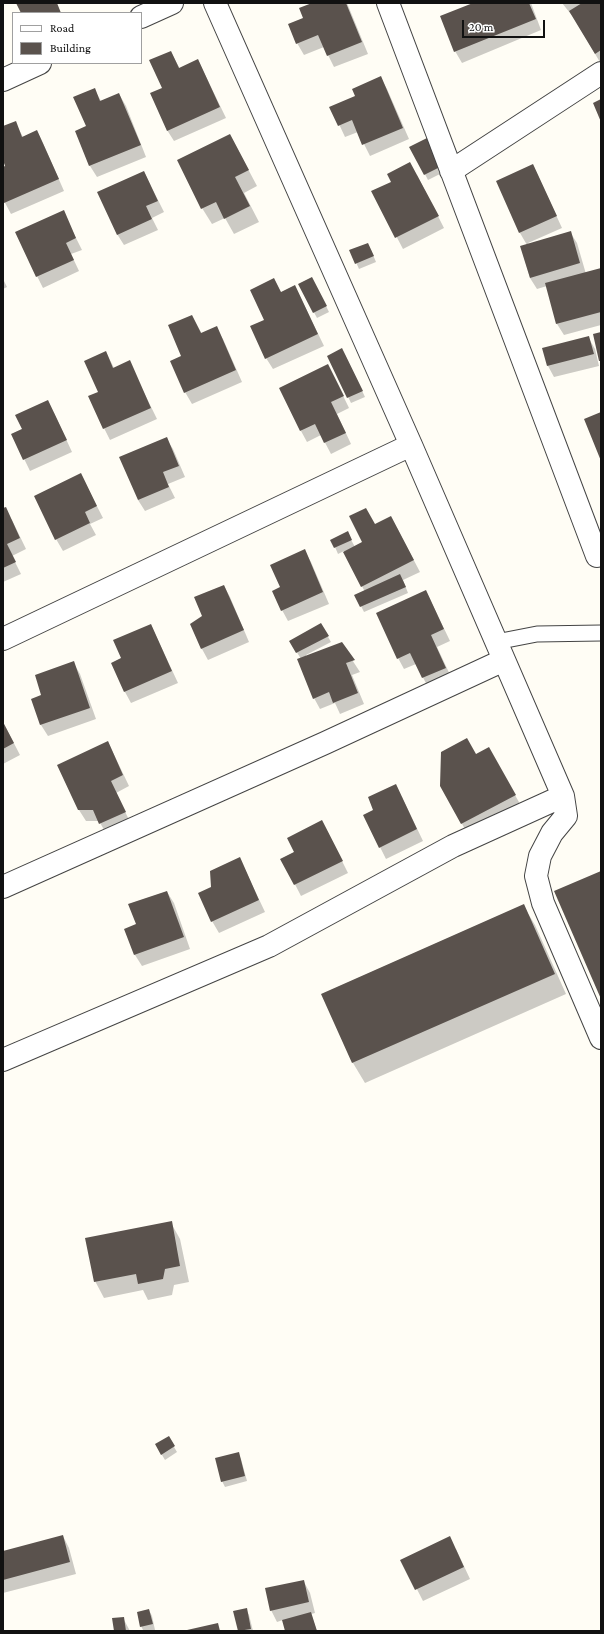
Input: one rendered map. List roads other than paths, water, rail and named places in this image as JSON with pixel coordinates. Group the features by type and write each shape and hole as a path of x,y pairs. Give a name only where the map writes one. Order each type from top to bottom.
{"street":[{"path":"142,17 172,3"},
{"path":"215,3 411,445 563,796 566,816 552,833 540,856 536,876 543,903 601,1038"},
{"path":"389,4 599,561"},
{"path":"3,80 38,64"},
{"path":"451,171 601,73"},
{"path":"3,639 411,445"},
{"path":"3,887 332,740 500,651"},
{"path":"3,1060 269,946 453,846 563,796"}],"lane":[{"path":"500,651 537,634 601,633"}]}
